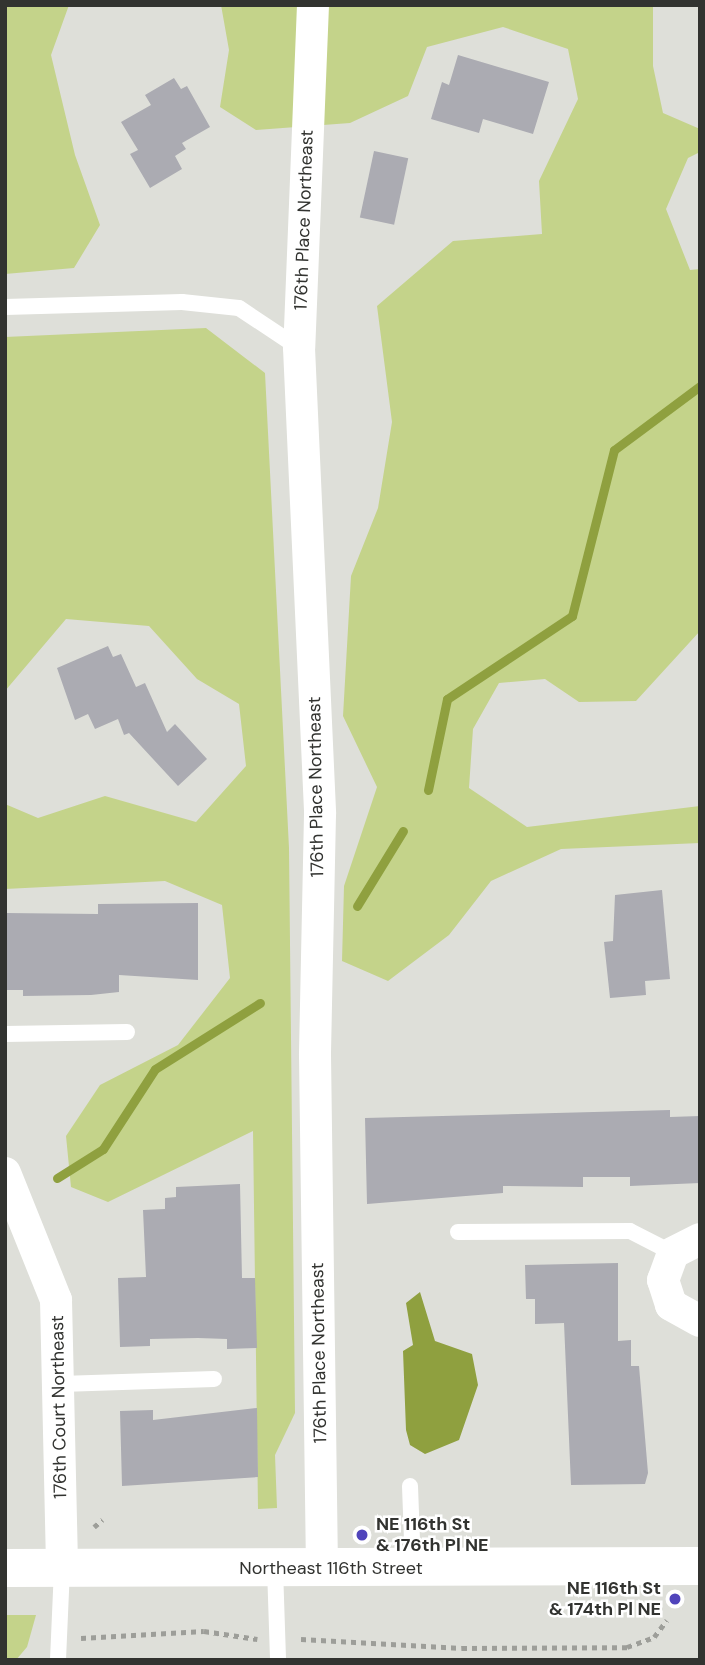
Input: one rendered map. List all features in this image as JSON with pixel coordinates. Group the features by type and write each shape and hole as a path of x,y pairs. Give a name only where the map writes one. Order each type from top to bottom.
{"street":[{"name":"176th Place Northeast","path":"313,5 299,348 320,814 315,1055 322,1568"},
{"name":"176th Court Northeast","path":"5,1173 56,1300 61,1384 62,1567"},
{"path":"686,1246 665,1267 665,1293 680,1314 700,1321"},
{"name":"Northeast 116th Street","path":"5,1568 700,1566"}],"lane":[{"path":"5,307 182,302 239,308 299,348"},
{"path":"5,1034 127,1032"},
{"path":"458,1232 616,1230 686,1246"},
{"path":"61,1384 214,1379"},
{"path":"410,1486 413,1568"},
{"path":"58,1660 62,1567"},
{"path":"275,1568 278,1660"}],"path":[{"path":"94,1527 102,1520"},
{"path":"59,1637 134,1639 204,1632 277,1640 628,1647 654,1637 667,1620"}],"shaded area":[{"path":"5,5 69,5 51,55 75,155 100,225 74,268 5,274"},
{"path":"221,5 653,5 653,66 663,113 700,129 700,152 688,158 666,209 690,270 700,269 700,631 636,701 579,702 545,679 499,683 473,729 469,788 527,827 700,806 700,843 561,849 491,881 449,935 388,981 342,961 344,886 377,787 343,716 351,576 378,508 392,422 377,306 453,241 542,234 539,181 578,99 568,49 503,27 427,47 408,96 350,123 256,130 220,107 229,50"},
{"path":"206,328 265,373 289,848 295,1413 275,1455 277,1508 258,1509 253,1131 108,1202 71,1187 66,1136 100,1085 178,1045 230,978 222,905 165,881 5,889 5,804 38,818 105,796 196,822 246,766 239,704 197,679 149,626 66,619 5,691 5,337"},
{"path":"420,1292 435,1341 472,1354 478,1385 459,1440 425,1454 410,1445 406,1430 403,1351 413,1345 406,1303"},
{"path":"5,1615 36,1615 27,1647 16,1660 5,1660"}],"building":[{"path":"458,55 549,82 533,134 483,119 479,133 431,119 442,82 449,85"},
{"path":"174,78 181,89 187,86 210,127 182,143 186,149 175,156 182,169 150,188 130,154 138,150 121,122 151,105 145,95"},
{"path":"374,151 408,158 394,225 360,218"},
{"path":"108,646 113,657 121,654 136,687 145,683 167,732 175,724 207,759 178,786 129,733 124,735 118,719 95,729 88,714 75,720 57,668"},
{"path":"662,890 670,979 645,981 646,995 610,998 604,942 613,941 615,895"},
{"path":"198,903 198,980 119,975 119,992 91,995 23,996 23,990 5,990 5,913 98,914 98,904"},
{"path":"670,1110 670,1117 700,1116 700,1183 630,1186 630,1177 583,1177 583,1187 503,1186 503,1193 367,1204 365,1118"},
{"path":"240,1184 242,1278 255,1278 257,1348 227,1349 227,1339 198,1338 150,1339 150,1346 120,1347 118,1278 146,1277 143,1210 165,1209 165,1198 176,1197 176,1187"},
{"path":"618,1263 618,1341 631,1340 631,1366 639,1366 648,1473 645,1484 571,1485 564,1323 535,1324 535,1299 526,1299 525,1265"},
{"path":"257,1408 258,1477 122,1486 120,1411 153,1410 153,1420"}],"waterway":[{"path":"428,790 447,699 572,616 614,450 700,386"},
{"path":"357,906 403,831"},
{"path":"57,1178 103,1149 155,1069 260,1003"}],"place":[{"name":"NE 116th St & 176th Pl NE","path":"362,1535"},
{"name":"NE 116th St & 174th Pl NE","path":"675,1599"}]}
